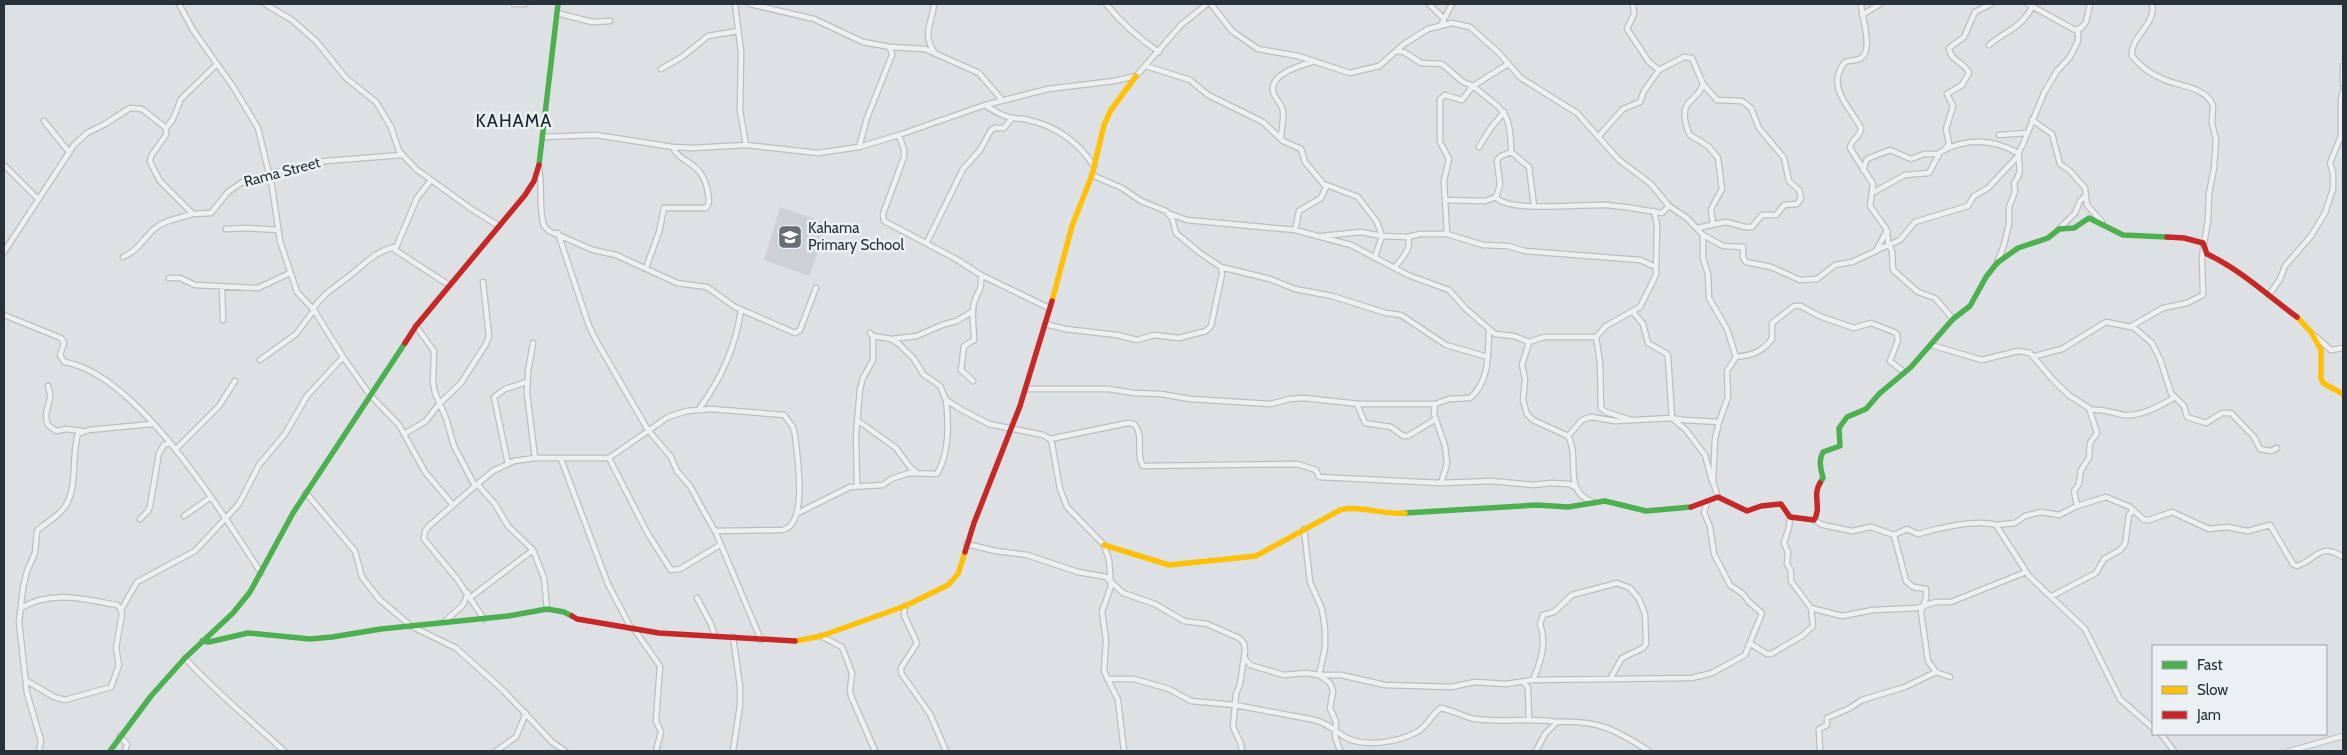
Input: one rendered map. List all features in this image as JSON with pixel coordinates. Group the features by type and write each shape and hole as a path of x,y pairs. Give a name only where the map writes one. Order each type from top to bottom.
{"street":[{"path":"179,4 193,30 258,128 269,175 278,230 290,273 299,295 313,310 370,396 394,419 425,472 453,506"},
{"path":"264,4 287,16 311,36 346,78 376,102 391,128 402,155 430,180 499,226"},
{"path":"514,4 525,4"},
{"path":"110,751 120,736 185,658 233,613 250,592 306,493 416,326 525,195 534,181 539,168 544,137 558,4"},
{"path":"735,4 741,52 740,111 746,146"},
{"path":"750,4 814,19 860,41 890,47 920,48 935,53 979,73 1002,100"},
{"path":"934,4 928,31 928,42 935,53"},
{"path":"1106,4 1126,27 1158,52"},
{"path":"202,641 209,642 248,633 310,639 332,637 410,626 484,619 547,609 564,612 577,619 633,629 789,642 821,636 865,618 905,606 952,582 958,574 966,544 1012,430 1026,389 1065,257 1072,226 1092,175 1107,117 1136,76 1181,25 1207,4"},
{"path":"1211,4 1232,31 1258,49 1315,61 1347,72 1376,67 1422,32 1441,25 1458,24 1470,27 1526,82 1571,108 1625,165 1651,184 1669,206 1703,235 1723,246 1743,247 1743,257 1746,262 1771,267 1800,280 1819,278 1835,265 1852,262 1890,246 1904,237 1915,222 1968,206 1974,196 1988,188 2018,154 2044,93 2057,71 2070,57 2078,42 2078,30 2086,22 2090,4"},
{"path":"1428,4 1444,19"},
{"path":"1441,25 1452,4"},
{"path":"1633,4 1634,14 1628,22 1627,29 1649,62 1658,70"},
{"path":"1861,4 1867,31 1865,55 1861,59 1845,62 1839,75 1840,95 1861,128 1861,132 1850,146 1873,184 1870,206 1886,230 1895,273 1918,292 1936,298 1953,319"},
{"path":"1862,15 1880,4"},
{"path":"1872,192 1905,175 1929,173 1938,154 1949,144 1946,129 1953,108 1947,94 1962,85 1969,73 1968,69 1954,58 1949,48 1964,37 1974,12 1991,4"},
{"path":"2132,326 2163,308 2187,303 2202,297 2204,293 2203,243 2208,220 2209,193 2215,163 2216,140 2212,123 2213,105 2203,93 2164,80 2147,72 2132,56 2132,47 2151,16 2152,4"},
{"path":"1989,45 2024,22 2031,5 2078,30"},
{"path":"557,13 592,22 610,21"},
{"path":"661,69 682,57 708,36 738,31"},
{"path":"859,147 866,118 892,55 890,47"},
{"path":"1396,51 1404,52 1425,64 1442,64 1463,82 1474,86 1504,112 1511,128 1511,152"},
{"path":"1598,137 1623,109 1640,102 1644,90 1658,70 1684,57 1692,58 1703,84 1718,101 1742,101 1751,108 1758,125 1784,158 1790,183 1798,190 1801,198 1797,204 1784,205 1776,215 1762,215 1752,227 1745,228 1728,222 1697,228"},
{"path":"1281,139 1283,111 1273,92 1275,83 1289,70 1315,61"},
{"path":"193,214 160,181 150,162 151,156 166,135 166,128 173,120 181,99 217,64"},
{"path":"1448,234 1444,177 1449,159 1440,142 1439,101 1441,96 1448,94 1462,100 1474,86 1508,64"},
{"path":"1146,66 1190,80 1208,95 1264,123 1281,139 1301,148 1305,162 1326,185 1340,188 1361,200 1377,222 1382,236 1375,257"},
{"path":"2343,66 2343,84"},
{"path":"544,137 596,135 673,147 746,146 818,153 859,147 1002,100 1048,89 1114,82 1136,76"},
{"path":"1703,84 1699,92 1686,104 1684,112 1688,133 1693,139 1708,146 1718,158 1722,189 1711,209 1713,224"},
{"path":"2269,295 2280,279 2285,266 2311,236 2325,213 2333,189 2330,163 2341,136 2343,90"},
{"path":"985,105 1012,118 1033,121 1050,127 1073,140 1094,166"},
{"path":"4,252 69,152 87,133 130,108 142,109 166,128"},
{"path":"1479,147 1504,112"},
{"path":"927,242 963,169 980,150 991,130 1004,128 1012,118"},
{"path":"2032,120 2052,134 2060,164 2070,171 2085,188 2088,207 2103,224"},
{"path":"44,121 69,152"},
{"path":"1999,134 2027,133"},
{"path":"899,135 904,150 904,157 883,219 927,242 981,275 1049,308"},
{"path":"1945,149 1979,140 2008,147 2018,154 2021,167 2019,178 2014,183 2014,192 2009,207 2009,224 1997,263"},
{"path":"646,268 659,232 664,208 687,210 706,208 709,202 707,185 698,168 675,153 673,147"},
{"path":"1863,170 1867,159 1890,150 1912,159 1924,154 1938,154"},
{"path":"1496,197 1500,186 1497,160 1511,152"},
{"path":"1511,152 1529,167 1534,206"},
{"name":"Rama Street","path":"123,257 132,252 158,226 193,214 211,213 228,192 238,184 287,169 343,158 402,155"},
{"path":"4,166 38,199"},
{"path":"539,168 542,183 542,222 546,229 593,250 616,255 680,284 707,287 741,310 797,332 811,304 816,288"},
{"path":"1092,175 1170,214 1188,220 1295,230 1351,245 1408,275 1449,290 1489,330 1497,334 1514,336 1529,342 1544,337 1596,337 1606,326 1640,308 1655,278 1657,225 1654,212"},
{"path":"430,180 417,198 395,247 396,252 401,256 450,285"},
{"path":"1295,230 1299,212 1321,198 1326,185"},
{"path":"1814,520 1818,514 1816,489 1823,478 1819,465 1821,454 1825,450 1837,449 1840,446 1842,440 1840,428 1847,417 1866,409 1932,345 1953,319 1974,302 1986,277 1997,263 2018,248 2048,238 2075,213 2080,200 2085,196"},
{"path":"1445,200 1485,200 1496,197"},
{"path":"1496,197 1500,202 1551,208 1602,205 1664,212 1669,206"},
{"path":"1170,214 1176,233 1200,254 1221,267 1270,279 1296,289 1332,296 1373,310 1401,315 1446,345 1488,357"},
{"path":"2059,229 2074,228 2089,218 2124,235 2188,237 2203,243 2207,254 2222,261 2297,316 2331,350 2343,348"},
{"path":"226,229 278,230"},
{"path":"1876,251 1886,230"},
{"path":"1318,236 1360,232 1382,236 1408,237 1420,234 1448,234 1483,245 1508,246 1525,251 1640,260 1649,266 1656,267"},
{"path":"558,234 589,326 608,363 648,430 671,457 677,471 690,486 715,531 761,640"},
{"path":"1703,235 1703,258 1708,274 1709,298 1727,329 1736,357"},
{"path":"1395,267 1408,250 1410,245 1408,237"},
{"path":"260,360 296,334 326,291 350,275 371,257 386,249 395,247"},
{"path":"1045,324 1058,328 1117,335 1137,340 1154,335 1174,338 1206,331 1211,326 1222,274 1221,267"},
{"path":"169,278 180,278 194,285 258,288 290,273"},
{"path":"972,381 961,370 964,346 974,340 973,311 975,300 981,291 981,275"},
{"path":"404,434 426,421 439,404 461,383 488,340 483,282"},
{"path":"222,286 223,320"},
{"path":"1736,357 1753,355 1762,350 1772,339 1770,326 1774,320 1790,308 1801,306 1819,316 1854,328 1871,323 1894,332 1897,334 1898,340 1890,361 1904,372"},
{"path":"699,409 713,389 736,340 741,310"},
{"path":"856,485 857,420 861,384 873,360 871,335 891,339 917,336 956,321 973,311"},
{"path":"1633,312 1643,324 1648,343 1667,354 1672,418 1686,430 1705,455 1718,496 1747,511 1761,506 1781,504 1790,517 1790,527 1784,543 1788,552 1787,564 1791,571 1791,581 1811,608 1813,622 1811,629 1786,646 1769,654 1751,644"},
{"path":"4,314 61,338 64,343 60,355 64,362 73,362 107,380 135,404 176,450 225,517 261,573"},
{"path":"2035,356 2065,347 2106,322 2132,326 2152,342 2171,393 2184,406 2187,417 2206,423 2222,413 2231,413 2254,437 2260,448 2271,451 2277,448"},
{"path":"416,326 434,350 432,383 446,418 454,446 476,485 495,504 508,526 533,550 544,578 547,609"},
{"path":"1026,389 1101,389 1161,394 1190,400 1271,404 1289,398 1308,398 1357,404 1435,404 1449,399 1472,397 1484,379 1488,357 1489,330"},
{"path":"2311,332 2322,353 2321,378 2323,383 2343,394"},
{"path":"1596,337 1600,363 1601,408 1606,412 1634,420"},
{"path":"798,513 856,485 883,485 895,478 917,473 937,474 941,464 948,423 946,400 940,386 923,374 914,359 891,339"},
{"path":"532,342 527,382 535,458"},
{"path":"1529,342 1522,365 1526,379 1523,398 1527,414 1533,420 1568,436 1571,444 1575,487 1580,496 1592,502"},
{"path":"1932,345 1982,360 2018,351 2026,352 2035,356 2055,382 2090,410 2096,433 2090,443 2089,460 2081,470 2079,484 2074,491 2077,506"},
{"path":"27,681 54,697 65,700 111,687 120,665 116,648 121,610 137,582 187,556 202,544 239,504 259,465 285,434 307,396 343,357"},
{"path":"1713,482 1719,422 1728,397 1727,371 1736,357"},
{"path":"176,450 219,406 235,381"},
{"path":"508,464 494,397 506,389 527,382"},
{"path":"48,386 51,400 45,415 48,425 56,430 66,429 82,432 152,424"},
{"path":"2090,410 2103,409 2130,415 2154,409 2175,397"},
{"path":"946,400 989,424 1043,435 1050,439 1054,448 1061,493 1067,506 1104,545 1110,564 1111,581 1102,618 1106,640 1104,671 1118,700 1124,751"},
{"path":"1357,404 1366,423 1390,427 1402,436 1408,436 1436,419"},
{"path":"1435,404 1436,419 1445,446 1447,464 1441,484"},
{"path":"484,619 469,595 424,540 425,531 493,471 523,458 609,458 620,453 648,430 676,413 699,409 780,414 788,419 795,435 798,513 794,523 786,529 715,531"},
{"path":"1568,436 1577,425 1587,418 1615,421 1672,418 1719,422"},
{"path":"857,420 896,448 910,467 917,473"},
{"path":"1050,439 1131,424 1138,429 1143,466 1297,464 1316,470 1319,478 1441,484 1491,481 1534,486 1547,483 1569,484 1575,487"},
{"path":"39,751 41,741 39,727 27,693 19,622 25,576 37,544 37,531 57,516 66,504 70,494 77,439 82,432"},
{"path":"140,519 150,506 159,453 164,445 169,443"},
{"path":"609,458 648,534 671,570 680,569 720,545"},
{"path":"561,459 608,584 633,629 660,666 656,717 661,732 656,751"},
{"path":"306,493 355,551 362,577 371,590 410,626 456,648 526,713 552,742 565,751"},
{"path":"1104,545 1176,565 1259,555 1304,528 1340,510 1352,507 1388,514 1446,509 1482,510 1537,505 1568,507 1608,501 1621,507 1643,510 1690,508 1707,503 1718,496"},
{"path":"184,516 211,497"},
{"path":"1790,517 1814,520 1823,525 1852,531 1871,527 1894,535 1908,529 1918,534 1931,530 1985,522 1996,525 2012,524 2025,516 2042,512 2056,516 2077,506 2106,497 2119,501 2147,521 2167,512 2175,512 2190,521 2212,530 2227,527 2248,531 2270,526 2292,564 2297,566 2322,551 2332,550 2343,556"},
{"path":"1244,657 1250,665 1281,674 1306,673 1347,676 1385,685 1442,687 1475,682 1506,684 1533,680 1598,681 1610,678 1699,677 1740,660 1745,656 1762,612 1750,604 1743,594 1730,585 1714,554 1710,527 1704,512 1707,503"},
{"path":"2052,596 2096,573 2104,559 2123,548 2129,515 2133,510"},
{"path":"1996,525 2026,572 2085,629 2120,698 2152,727"},
{"path":"1304,528 1310,582 1322,608 1325,629 1325,648 1319,675"},
{"path":"1894,535 1906,581 1913,587 1926,589 1926,598 1922,607 1923,637 1930,668 1950,676"},
{"path":"966,544 996,551 1027,555 1078,572 1106,577 1123,593 1155,604 1181,620 1202,623 1234,635 1244,643 1244,657 1235,705 1234,731 1241,744 1242,751"},
{"path":"443,623 459,609 469,595 533,550"},
{"path":"1811,608 1842,616 1871,610 1922,607 1936,602 1951,602 2026,572"},
{"path":"1533,680 1541,660 1544,634 1540,624 1543,616 1554,612 1572,594 1617,583 1630,588 1643,607 1646,617 1646,644 1619,661 1610,678"},
{"path":"21,608 47,597 62,596 117,605 121,610"},
{"path":"697,598 711,624 715,636"},
{"path":"905,606 904,615 917,642 901,668 900,673 930,714 946,751"},
{"path":"821,636 839,644 844,651 852,673 851,696 875,751"},
{"path":"733,637 740,686 740,705 733,751"},
{"path":"185,658 203,679 284,751"},
{"path":"1820,751 1819,729 1826,725 1827,718 1850,708 1862,700 1906,686 1936,672"},
{"path":"1319,675 1330,682 1333,691 1330,707 1336,722 1335,736 1340,751"},
{"path":"1107,679 1134,679 1169,689 1191,701 1235,705 1321,721 1353,740 1381,742 1404,737 1426,726 1441,708 1473,719 1499,721 1580,721 1610,728 1625,735 1649,751"},
{"path":"1524,682 1528,693 1528,720"},
{"path":"496,751 516,737 526,713"},
{"path":"1536,751 1545,734 1557,722"},
{"path":"2161,735 2174,751"},
{"path":"120,736 127,744 125,751"},
{"path":"2290,751 2343,736"}],"shaded area":[{"path":"780,207 829,224 809,276 764,260"}],"traffic: fast":[{"path":"539,165 558,4"},
{"path":"1820,483 1823,478 1820,465 1821,455 1823,452 1840,446 1839,428 1847,417 1866,409 1879,394 1911,367 1953,319 1970,306 1986,277 1997,263 2018,248 2048,238 2059,229 2074,228 2089,218 2123,235 2167,237"},
{"path":"110,751 151,696 185,658 233,613 250,592 293,513 405,343"},
{"path":"1405,513 1537,505 1568,507 1605,501 1646,511 1691,507"},
{"path":"202,641 209,642 248,633 310,639 332,637 381,629 508,616 547,609 564,612 572,616"}],"traffic: slow":[{"path":"1052,301 1072,226 1092,175 1104,125 1111,110 1136,76"},
{"path":"2297,317 2311,332 2321,350 2321,378 2323,383 2343,394"},
{"path":"1104,545 1169,565 1256,556 1340,510 1356,509 1405,513"},
{"path":"795,641 821,636 905,606 948,585 958,574 965,552"}],"traffic: jam":[{"path":"405,343 416,326 525,195 534,181 539,165"},
{"path":"2167,237 2184,238 2203,243 2207,254 2243,275 2297,317"},
{"path":"965,552 974,523 1020,406 1052,301"},
{"path":"1691,507 1718,497 1747,511 1761,506 1781,504 1790,517 1814,520 1817,511 1817,492 1820,483"},
{"path":"572,616 577,619 659,633 795,641"}],"place":[{"name":"Kahama Primary School","path":"790,237"}],"district":[{"name":"KAHAMA","path":"514,121"}]}
